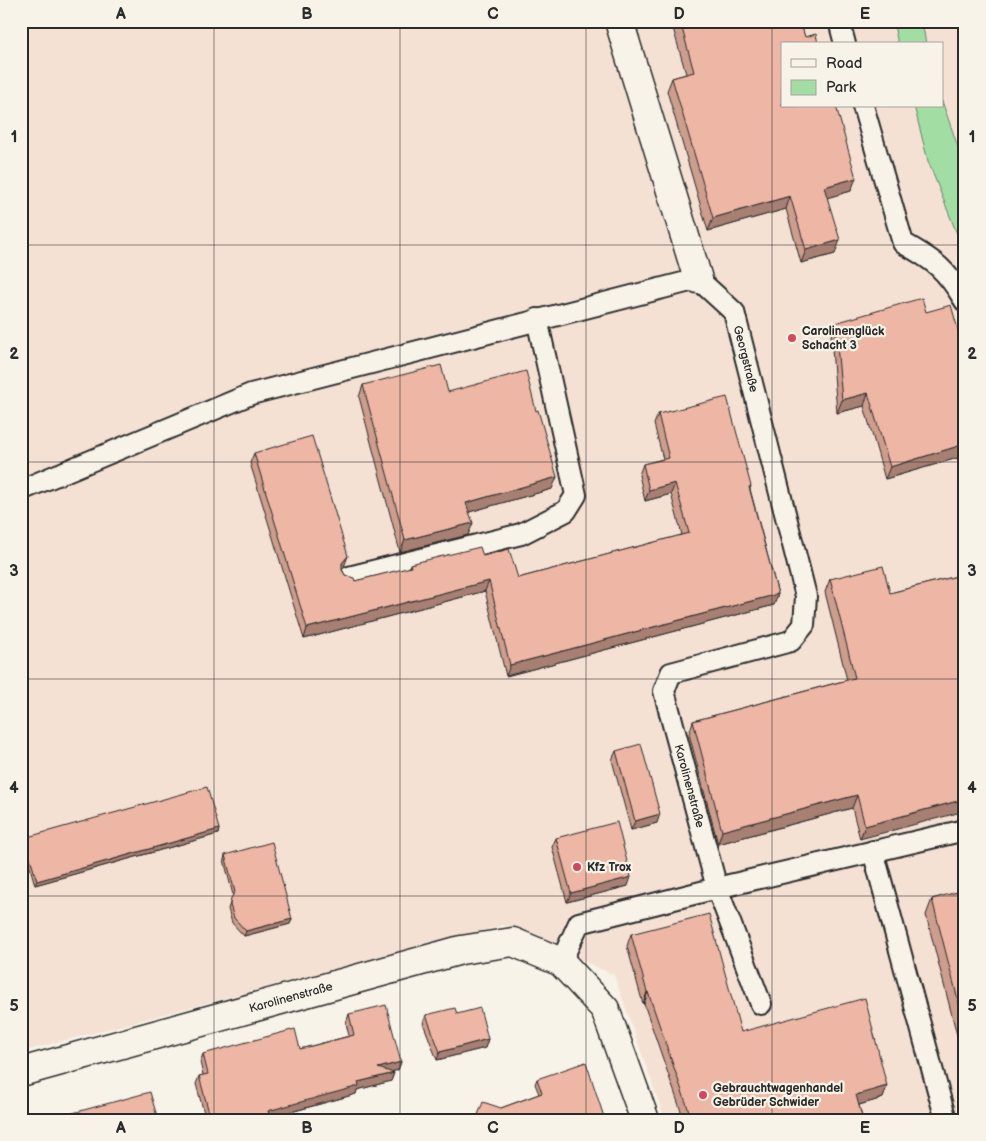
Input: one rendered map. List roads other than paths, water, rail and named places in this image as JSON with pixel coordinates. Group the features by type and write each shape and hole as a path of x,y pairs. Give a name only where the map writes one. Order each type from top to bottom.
{"street":[{"path":"619,21 698,279"},
{"name":"Karolinenstraße","path":"21,1072 460,950 513,942 561,962 605,1009 645,1120"}],"lane":[{"path":"839,21 844,42"},
{"path":"864,108 903,243 933,259 953,280 965,301"},
{"path":"21,490 251,394 698,279"},
{"name":"Georgstraße","path":"698,279 734,312 806,596"},
{"path":"349,577 521,534 566,511 576,495 537,320"},
{"name":"Karolinenstraße","path":"717,888 664,691 670,673 791,642 804,625 806,596"},
{"path":"561,962 579,923 717,888 965,830"},
{"path":"873,851 946,1120"},
{"path":"717,888 761,1004"}],"place":[{"name":"Carolinenglück Schacht 3","path":"792,338"},
{"name":"Kfz Trox","path":"577,867"},
{"name":"Gebrauchtwagenhandel Gebrüder Schwider","path":"703,1095"}]}
